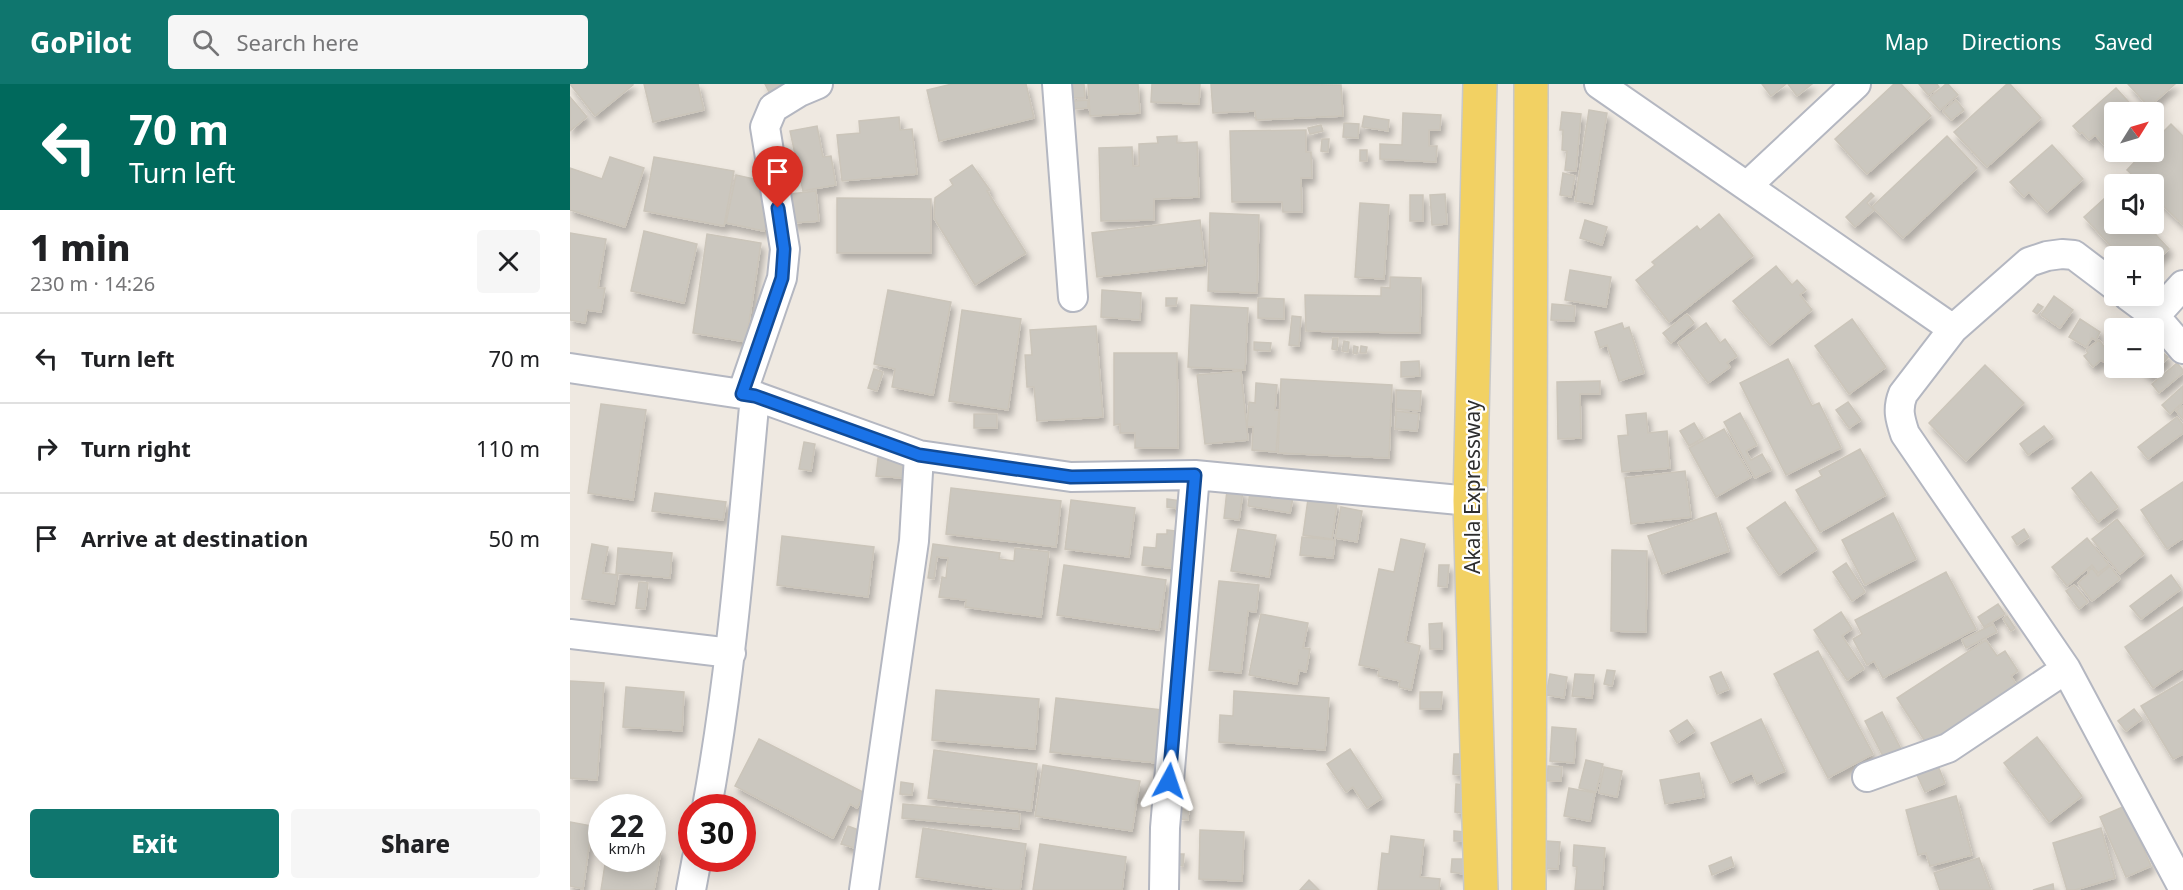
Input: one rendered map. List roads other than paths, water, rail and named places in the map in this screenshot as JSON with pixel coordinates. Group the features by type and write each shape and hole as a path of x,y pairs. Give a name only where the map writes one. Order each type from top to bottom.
{"main road":[{"name":"Akala Expressway","path":"1480,84 1470,501 1481,890"},
{"path":"1529,890 1531,84"}],"street":[{"path":"709,794 731,653 749,395 782,278 784,249 765,126 773,108 799,92 818,84"},
{"path":"1057,84 1073,297"},
{"path":"1600,84 1953,329"},
{"path":"1747,186 1856,84"},
{"path":"2104,278 2074,255 2047,256 2029,262 1953,329 1903,394 1899,405 1905,434 2066,669 2183,888"},
{"path":"2156,316 2183,285"},
{"path":"2142,306 2156,316 2183,349"},
{"path":"570,368 749,395 919,455 1071,477 1195,475 1470,501"},
{"path":"864,890 914,541 919,455"},
{"path":"1164,890 1165,828 1195,475"},
{"path":"570,634 731,653"},
{"path":"1867,777 1948,748 2066,669"},
{"path":"691,890 694,872"}]}
